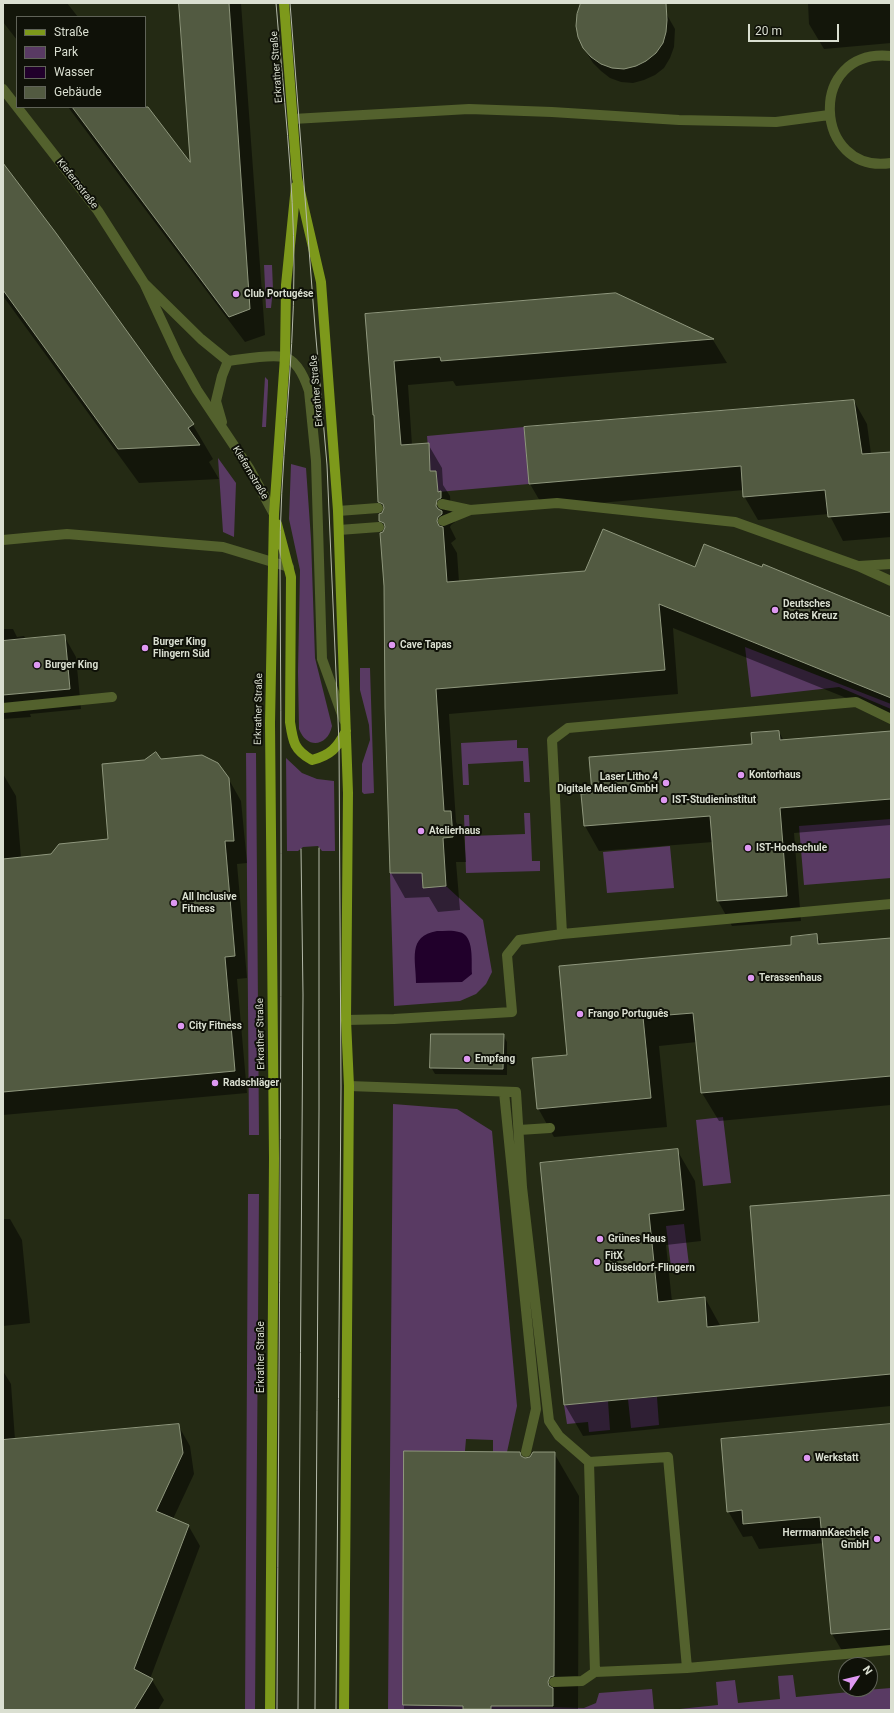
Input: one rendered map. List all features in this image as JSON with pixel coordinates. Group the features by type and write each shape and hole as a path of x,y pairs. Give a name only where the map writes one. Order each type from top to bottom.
{"main road":[{"name":"Erkrather Straße","path":"284,3 297,178 321,282 338,511 346,728 348,793 346,1020 349,1086 344,1710"},
{"name":"Erkrather Straße","path":"270,1710 274,1166 270,767 273,562 274,514 285,357 286,285 297,178"},
{"path":"274,514 291,577 290,722 294,744 302,754 312,760 324,757 339,743 346,728"}],"street":[{"path":"891,56 876,55 851,65 840,75 833,87 829,101 831,126 836,137 844,147 853,155 864,160 875,163 891,163"},
{"name":"Kiefernstraße","path":"3,89 16,106"},
{"name":"Kiefernstraße","path":"18,108 98,212 144,283 178,356 197,390 249,468 274,514"},
{"path":"293,119 470,109 552,112 678,120 776,122 829,115"},
{"name":"Kiefernstraße","path":"144,283 201,339 228,361 222,376 216,401 226,432"},
{"path":"228,361 257,357 285,357"},
{"name":"Erkrather Straße","path":"285,357 297,367 306,381 309,391 316,462 322,659 346,728"},
{"path":"442,504 470,510 557,503 735,522 858,566 891,581"},
{"path":"338,511 378,508"},
{"path":"443,522 470,510"},
{"path":"339,530 379,527"},
{"path":"3,540 67,534 223,547 289,567"},
{"path":"858,566 891,564"},
{"path":"3,708 112,697"},
{"path":"562,934 552,740 568,728 856,702 891,719"},
{"path":"346,1020 394,1019 512,1012 508,955 519,940 562,934 891,904"},
{"path":"349,1086 516,1092 522,1187 542,1409 526,1452"},
{"path":"504,1092 542,1409 559,1436 589,1462 668,1457 687,1668"},
{"path":"519,1130 550,1128"},
{"path":"589,1462 595,1672"},
{"path":"554,1682 582,1681 595,1672 687,1668 891,1650"}],"green space":[{"path":"264,265 272,265 273,289 271,308 266,308"},
{"path":"265,377 268,380 266,427 262,427"},
{"path":"524,427 529,484 438,492 436,471 430,471 427,436"},
{"path":"218,458 236,483 234,537 223,532"},
{"path":"291,464 306,468 311,539 315,658 332,726 330,733 326,738 317,743 312,743 307,740 299,729 298,672 300,570 289,519"},
{"path":"745,647 891,704 891,709 839,687 751,697"},
{"path":"360,668 370,668 374,793 364,794 362,792 362,764 370,740 369,725 360,690"},
{"path":"517,740 517,748 528,748 530,782 524,782 523,761 468,764 469,785 463,785 461,743"},
{"path":"246,753 256,753 259,1135 249,1135"},
{"path":"286,758 302,773 317,779 334,781 335,851 322,851 318,846 303,847 298,851 287,851"},
{"path":"524,813 530,813 532,861 540,861 540,871 466,873 464,815 469,815 470,836 525,834"},
{"path":"891,819 891,878 804,885 799,826"},
{"path":"670,846 674,888 607,893 603,852"},
{"path":"390,873 422,873 423,888 446,886 483,920 492,972 486,984 476,994 460,1001 394,1006"},
{"path":"393,1104 457,1109 492,1131 517,1406 507,1452 493,1452 493,1440 466,1439 465,1451 404,1451 403,1705 463,1706 464,1709 491,1709 491,1706 584,1708 596,1703 599,1693 652,1689 654,1710 388,1710"},
{"path":"723,1117 731,1183 703,1186 696,1120"},
{"path":"248,1194 259,1194 255,1710 245,1710"},
{"path":"684,1224 689,1265 671,1267 666,1226"},
{"path":"657,1397 659,1425 631,1428 628,1399"},
{"path":"608,1401 610,1430 589,1432 588,1422 567,1424 564,1405"},
{"path":"793,1675 796,1697 838,1693 838,1697 878,1697 878,1689 891,1688 891,1710 670,1710 718,1705 716,1682 735,1680 738,1703 780,1699 778,1676"}],"water":[{"path":"437,931 457,931 464,934 468,938 472,956 472,974 462,982 416,983 415,950 417,944 421,938 427,934"}],"building":[{"path":"179,3 229,3 250,309 229,317 73,108 148,107 190,162"},
{"path":"581,3 666,3 667,20 663,43 656,53 646,61 636,66 624,69 612,68 601,64 591,57 583,48 578,37 576,26 577,14"},
{"path":"3,163 56,233 194,424 188,428 200,445 118,449 3,290"},
{"path":"616,293 714,339 441,361 440,357 394,361 401,445 429,443 430,471 436,471 438,492 441,491 441,498 437,500 436,506 442,511 442,514 438,517 437,521 439,526 443,527 447,582 585,571 603,529 695,567 704,544 762,567 763,564 891,617 891,698 659,604 665,670 436,689 444,811 451,811 453,837 443,838 446,886 423,888 422,873 390,873 385,708 384,586 380,533 383,532 385,527 384,523 379,521 379,514 382,513 384,508 383,504 378,502 374,415 365,314"},
{"path":"854,400 862,454 891,452 891,512 828,517 825,490 743,497 741,466 529,484 524,427"},
{"path":"65,635 70,689 3,695 3,641"},
{"name":"Kontorhaus","path":"779,731 780,740 891,731 891,799 780,808 787,896 717,901 710,816 584,826 581,794 592,793 589,757 752,744 751,733"},
{"path":"156,752 161,759 202,755 218,763 229,778 234,841 225,841 235,956 225,957 235,1071 3,1092 3,859 51,854 59,844 108,839 102,764 144,760"},
{"path":"817,934 818,944 891,938 891,1076 701,1093 693,1013 643,1017 651,1098 537,1109 532,1058 567,1055 559,966 791,945 791,937"},
{"name":"Empfang","path":"431,1034 504,1034 503,1069 430,1068"},
{"path":"678,1149 684,1210 649,1214 658,1302 705,1297 707,1327 759,1322 750,1206 891,1195 891,1374 564,1405 540,1163"},
{"path":"179,1424 183,1453 156,1511 189,1525 134,1669 153,1679 134,1710 3,1710 3,1440"},
{"path":"891,1424 891,1629 831,1634 820,1517 743,1524 742,1510 727,1512 721,1439"},
{"path":"404,1451 520,1452 521,1456 525,1458 530,1457 533,1452 555,1452 554,1676 550,1677 548,1682 549,1686 553,1688 553,1706 491,1706 491,1709 463,1709 463,1706 403,1705"}],"tram line":[{"path":"276,3 288,136 294,235 292,343 280,531 281,997 277,1710"},
{"path":"290,3 327,465 339,743 341,1087 336,1710"},
{"path":"315,1710 319,1110 319,848"},
{"path":"298,1710 303,995 301,849"}],"place":[{"name":"Club Portugése","path":"236,294"},
{"name":"Deutsches Rotes Kreuz","path":"775,610"},
{"name":"Cave Tapas","path":"392,645"},
{"name":"Burger King Flingern Süd","path":"145,648"},
{"name":"Burger King","path":"37,665"},
{"name":"Kontorhaus","path":"741,775"},
{"name":"Laser Litho 4 Digitale Medien GmbH","path":"666,783"},
{"name":"IST-Studieninstitut","path":"664,800"},
{"name":"Atelierhaus","path":"421,831"},
{"name":"IST-Hochschule","path":"748,848"},
{"name":"All Inclusive Fitness","path":"174,903"},
{"name":"Terassenhaus","path":"751,978"},
{"name":"Frango Português","path":"580,1014"},
{"name":"City Fitness","path":"181,1026"},
{"name":"Empfang","path":"467,1059"},
{"name":"Radschläger","path":"215,1083"},
{"name":"Grünes Haus","path":"600,1239"},
{"name":"FitX Düsseldorf-Flingern","path":"597,1262"},
{"name":"Werkstatt","path":"807,1458"},
{"name":"HerrmannKaechele GmbH","path":"877,1539"}]}
